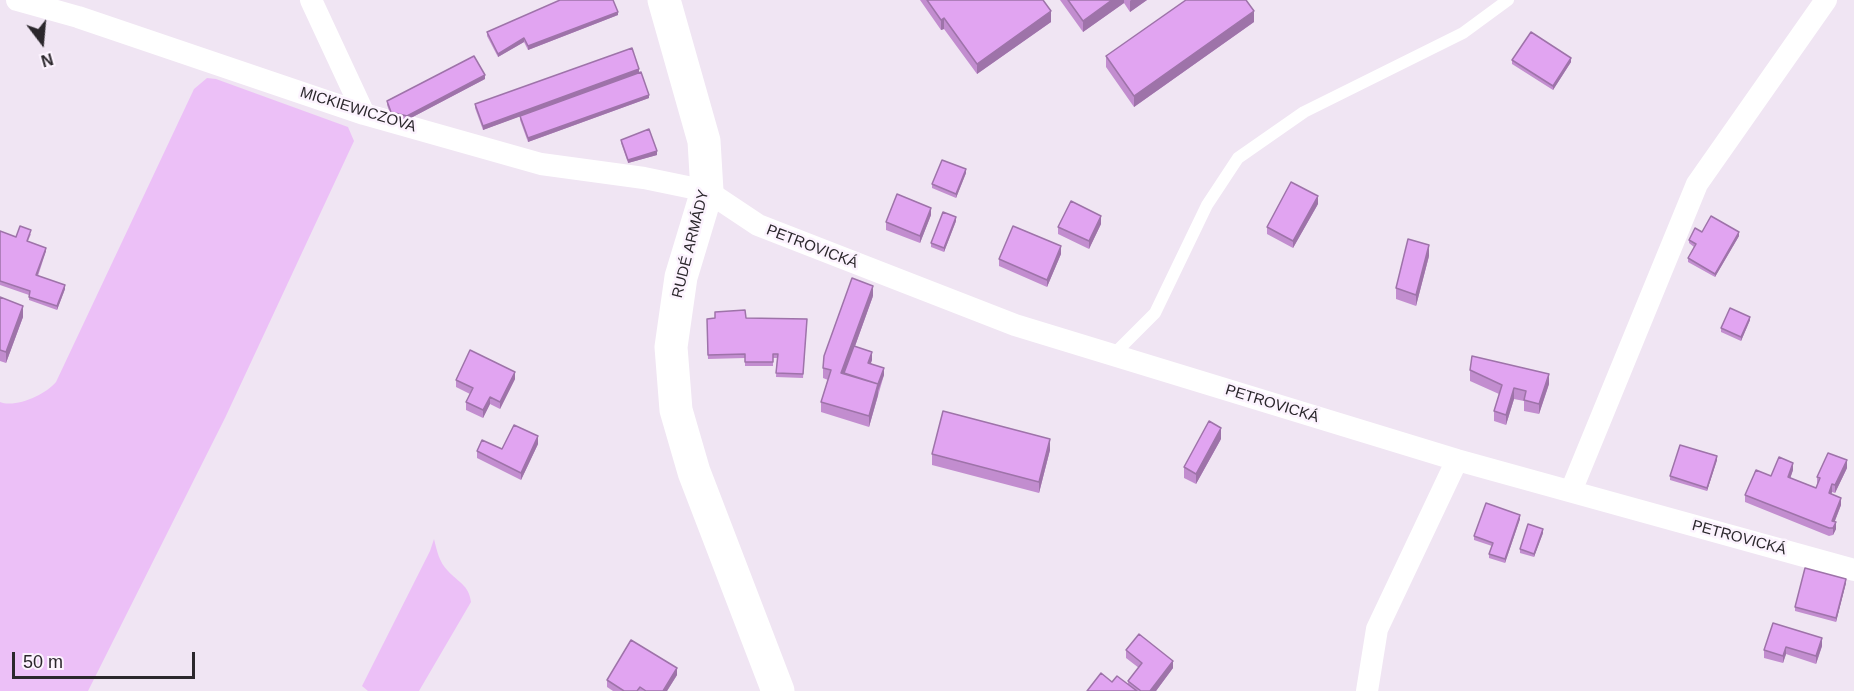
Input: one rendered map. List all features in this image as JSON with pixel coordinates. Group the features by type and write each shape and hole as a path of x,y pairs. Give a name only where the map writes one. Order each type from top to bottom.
{"main road":[{"name":"RUDÉ ARMÁDY","path":"664,0 704,141 707,191 681,277 671,347 676,410 694,472 778,691"}],"street":[{"name":"MICKIEWICZOVA","path":"17,0 78,17 364,114 541,164 644,178 707,191"},
{"path":"311,0 364,114"},
{"path":"1571,492 1697,184 1826,0"},
{"name":"PETROVICKÁ","path":"707,191 758,225 1015,325 1457,460 1854,570"},
{"path":"1367,691 1377,629 1457,460"}],"lane":[{"path":"1113,355 1155,313 1207,205 1238,158 1304,112 1463,33 1508,0"}],"shaded area":[{"path":"207,78 216,79 348,127 354,141 225,418 88,691 0,691 0,402 22,402 45,391 56,382 194,89"},
{"path":"434,539 442,564 465,588 471,602 419,691 368,691 362,686"}],"building":[{"path":"560,0 613,0 618,12 528,46 524,38 498,54 487,32"},
{"path":"927,0 1043,0 1051,11 977,64 944,18 941,20"},
{"path":"1068,0 1112,0 1083,21"},
{"path":"1186,0 1246,0 1254,11 1134,96 1106,56"},
{"path":"1531,32 1571,58 1553,86 1512,60"},
{"path":"632,48 639,69 483,126 475,104"},
{"path":"474,56 485,75 407,116 391,112 387,101"},
{"path":"641,72 649,95 528,138 520,116"},
{"path":"649,129 657,151 628,160 621,140"},
{"path":"942,160 966,169 956,194 932,184"},
{"path":"1291,182 1318,196 1293,241 1267,227"},
{"path":"897,194 931,208 920,236 886,222"},
{"path":"1071,201 1101,216 1089,241 1058,227"},
{"path":"943,212 956,217 944,248 931,243"},
{"path":"1711,216 1739,232 1715,274 1688,258 1696,244 1689,240 1695,228 1702,232"},
{"path":"20,226 31,230 27,241 46,248 36,275 65,285 57,306 29,297 30,291 0,281 0,231 16,237"},
{"path":"1013,226 1061,246 1047,280 999,259"},
{"path":"1408,239 1429,245 1416,295 1396,288"},
{"path":"852,278 873,286 841,373 878,384 869,416 821,402 831,370 823,368 824,356"},
{"path":"0,297 23,306 6,352 0,350"},
{"path":"1730,308 1750,317 1741,337 1721,328"},
{"path":"745,310 746,318 807,319 803,374 776,373 778,354 773,354 773,362 745,362 745,354 708,355 707,319 715,318 715,312"},
{"path":"854,346 872,352 868,363 884,368 878,384 844,373"},
{"path":"470,350 515,372 500,402 490,397 483,410 466,402 473,388 456,380"},
{"path":"1472,356 1549,374 1539,404 1524,400 1526,391 1514,388 1506,415 1494,411 1502,385 1470,370"},
{"path":"943,411 1050,439 1039,482 932,454"},
{"path":"1209,421 1221,428 1196,474 1184,467"},
{"path":"514,425 538,436 521,473 477,451 482,440 502,449"},
{"path":"1680,445 1717,456 1707,488 1670,476"},
{"path":"1828,453 1847,460 1829,493 1841,498 1832,521 1836,522 1833,528 1745,495 1756,470 1771,476 1779,457 1793,463 1788,477 1816,488 1820,478 1817,477"},
{"path":"1486,503 1520,515 1505,559 1489,554 1493,543 1474,536"},
{"path":"1528,524 1543,529 1534,554 1520,549"},
{"path":"1805,568 1846,579 1836,618 1795,607"},
{"path":"1773,623 1822,638 1816,656 1786,647 1783,656 1764,650"},
{"path":"1139,634 1173,661 1150,691 1141,691 1128,681 1142,663 1126,650"},
{"path":"631,640 677,668 663,691 646,691 640,687 637,691 624,691 607,680"},
{"path":"1101,673 1112,682 1117,676 1137,691 1087,691"}]}
